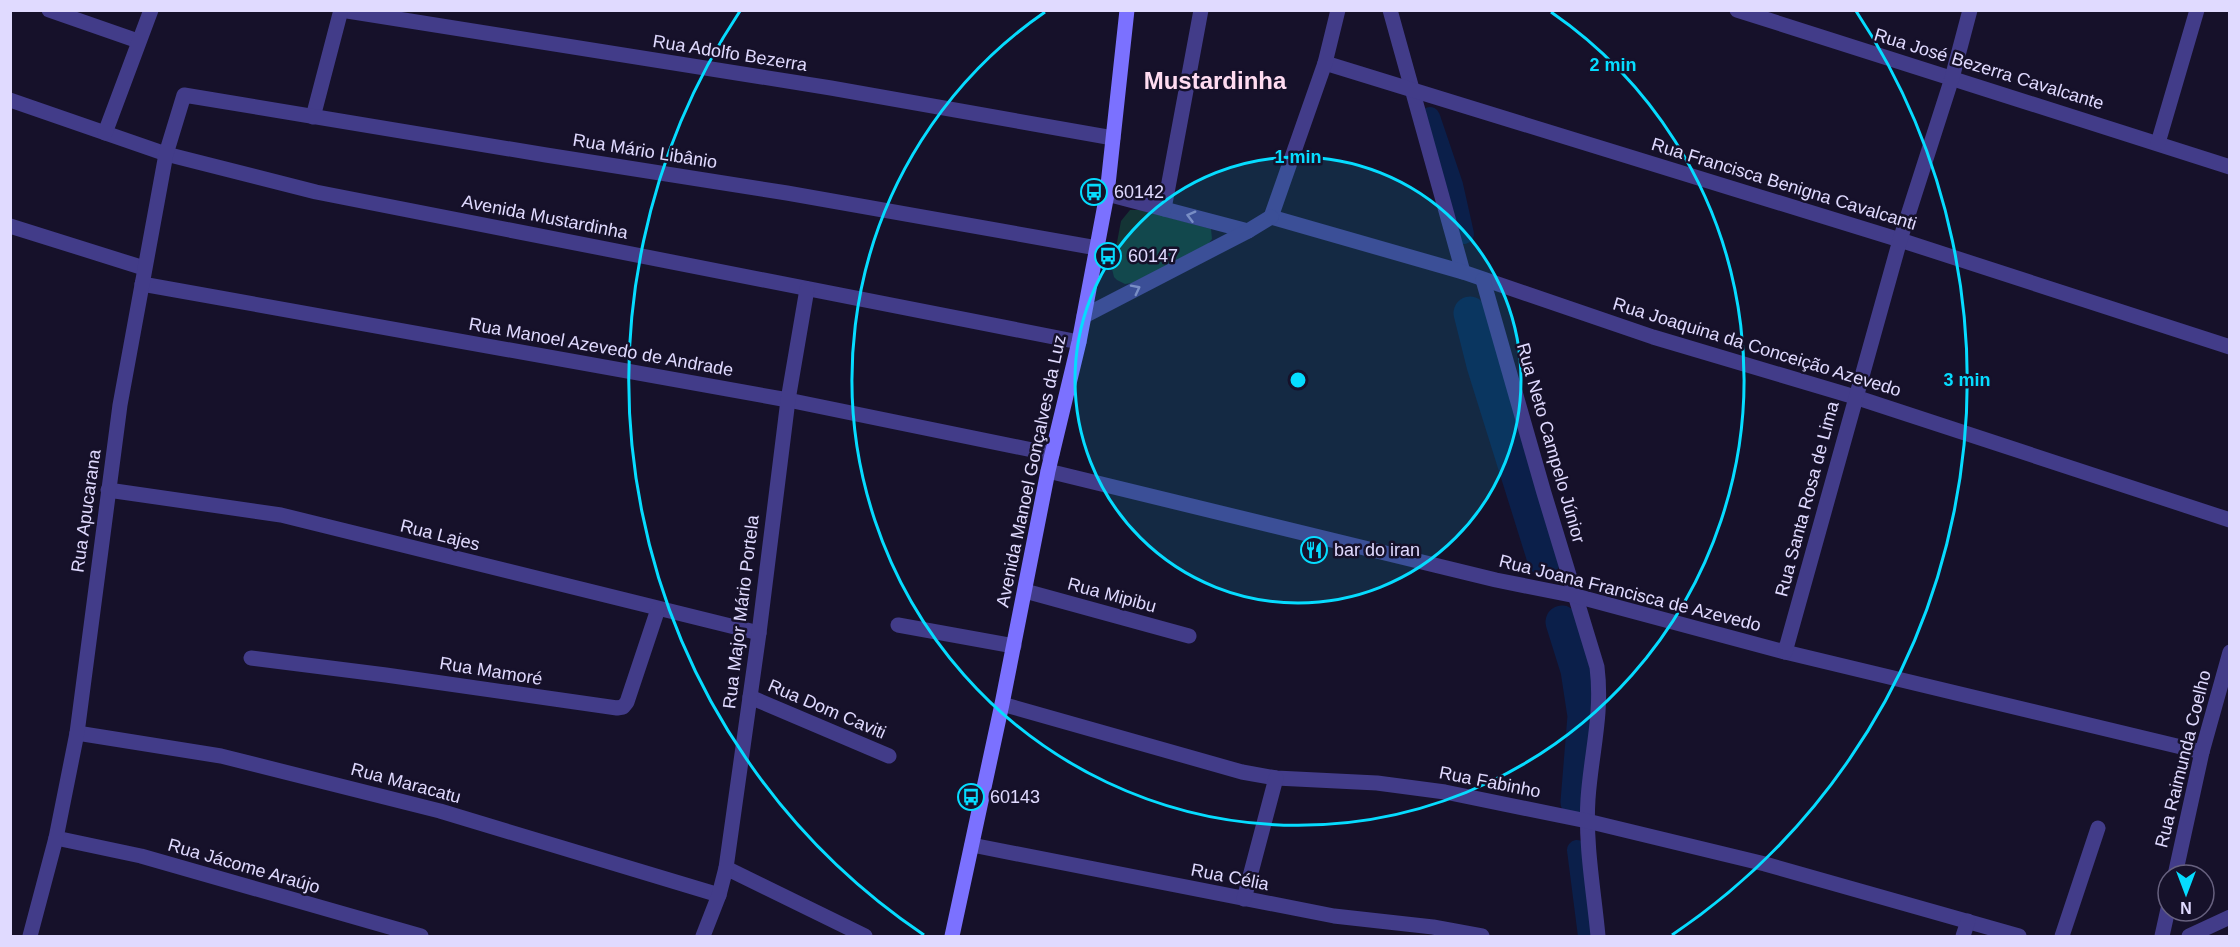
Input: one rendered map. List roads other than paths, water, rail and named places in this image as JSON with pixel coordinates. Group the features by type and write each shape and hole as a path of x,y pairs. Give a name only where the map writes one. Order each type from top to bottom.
{"main road":[{"name":"Avenida Manoel Gonçalves da Luz","path":"952,936 1014,646 1048,471 1079,342 1097,248 1107,194 1128,10"}],"street":[{"path":"49,10 138,41"},
{"path":"105,133 151,10"},
{"path":"313,117 341,10"},
{"name":"Rua Adolfo Bezerra","path":"341,10 831,88 1113,138"},
{"path":"1164,209 1201,10"},
{"path":"1084,316 1271,217 1325,63 1338,10"},
{"path":"1390,10 1463,272"},
{"name":"Rua José Bezerra Cavalcante","path":"1737,10 1759,14 2229,167"},
{"name":"Rua Santa Rosa de Lima","path":"1785,652 1900,240 1952,78 1970,10"},
{"path":"2158,143 2197,10"},
{"name":"Rua Francisca Benigna Cavalcanti","path":"1325,63 1900,240 2229,347"},
{"name":"Rua Mário Libânio","path":"187,95 787,193 1097,248"},
{"name":"Rua Apucarana","path":"30,936 56,838 77,733 120,405 144,268 166,154 183,97 187,95"},
{"name":"Avenida Mustardinha","path":"10,100 166,154 316,192 1079,342"},
{"path":"1107,194 1248,231"},
{"name":"Rua Joaquina da Conceição Azevedo","path":"1271,217 1463,272 1653,337 1855,397 2229,520"},
{"path":"10,226 144,268"},
{"name":"Rua Neto Campelo Júnior","path":"1484,280 1597,668 1600,693 1587,821 1598,936"},
{"name":"Rua Manoel Azevedo de Andrade","path":"142,284 788,400 1052,454"},
{"name":"Rua Major Mário Portela","path":"704,936 726,868 759,633 788,400 807,289"},
{"name":"Rua Joana Francisca de Azevedo","path":"1048,471 1485,577 1576,596 1785,652 2202,752"},
{"name":"Rua Lajes","path":"108,490 281,515 759,633"},
{"name":"Rua Mipibu","path":"1025,591 1189,636"},
{"name":"Rua Mamoré","path":"251,658 616,708 623,707 627,702 658,609"},
{"path":"898,625 1014,646"},
{"name":"Rua Raimunda Coelho","path":"2178,863 2202,752 2229,652"},
{"name":"Rua Dom Caviti","path":"750,697 889,756"},
{"name":"Rua Fabinho","path":"1002,704 1242,772 1276,778 1377,783 1445,792 1587,821 1765,864 2019,936"},
{"name":"Rua Maracatu","path":"77,733 221,756 440,811 719,895"},
{"path":"1244,900 1276,778"},
{"path":"2062,936 2098,828"},
{"name":"Rua Jácome Araújo","path":"56,838 141,856 421,936"},
{"name":"Rua Célia","path":"972,845 1244,900 1334,916 1433,927 1482,936"},
{"path":"726,868 865,936"},
{"path":"2189,936 2229,917"},
{"path":"1963,936 1968,921"}],"waterway":[{"path":"1430,117 1453,185 1464,234"},
{"path":"1470,313 1483,365 1544,560"},
{"path":"1562,622 1577,670 1584,716 1577,802"},
{"path":"1577,850 1588,936"}],"place":[{"name":"60142","path":"1094,192"},
{"name":"60147","path":"1108,256"},
{"name":"bar do iran","path":"1314,550"},
{"name":"60143","path":"971,797"}],"district":[{"name":"Mustardinha","path":"1215,80"}]}
